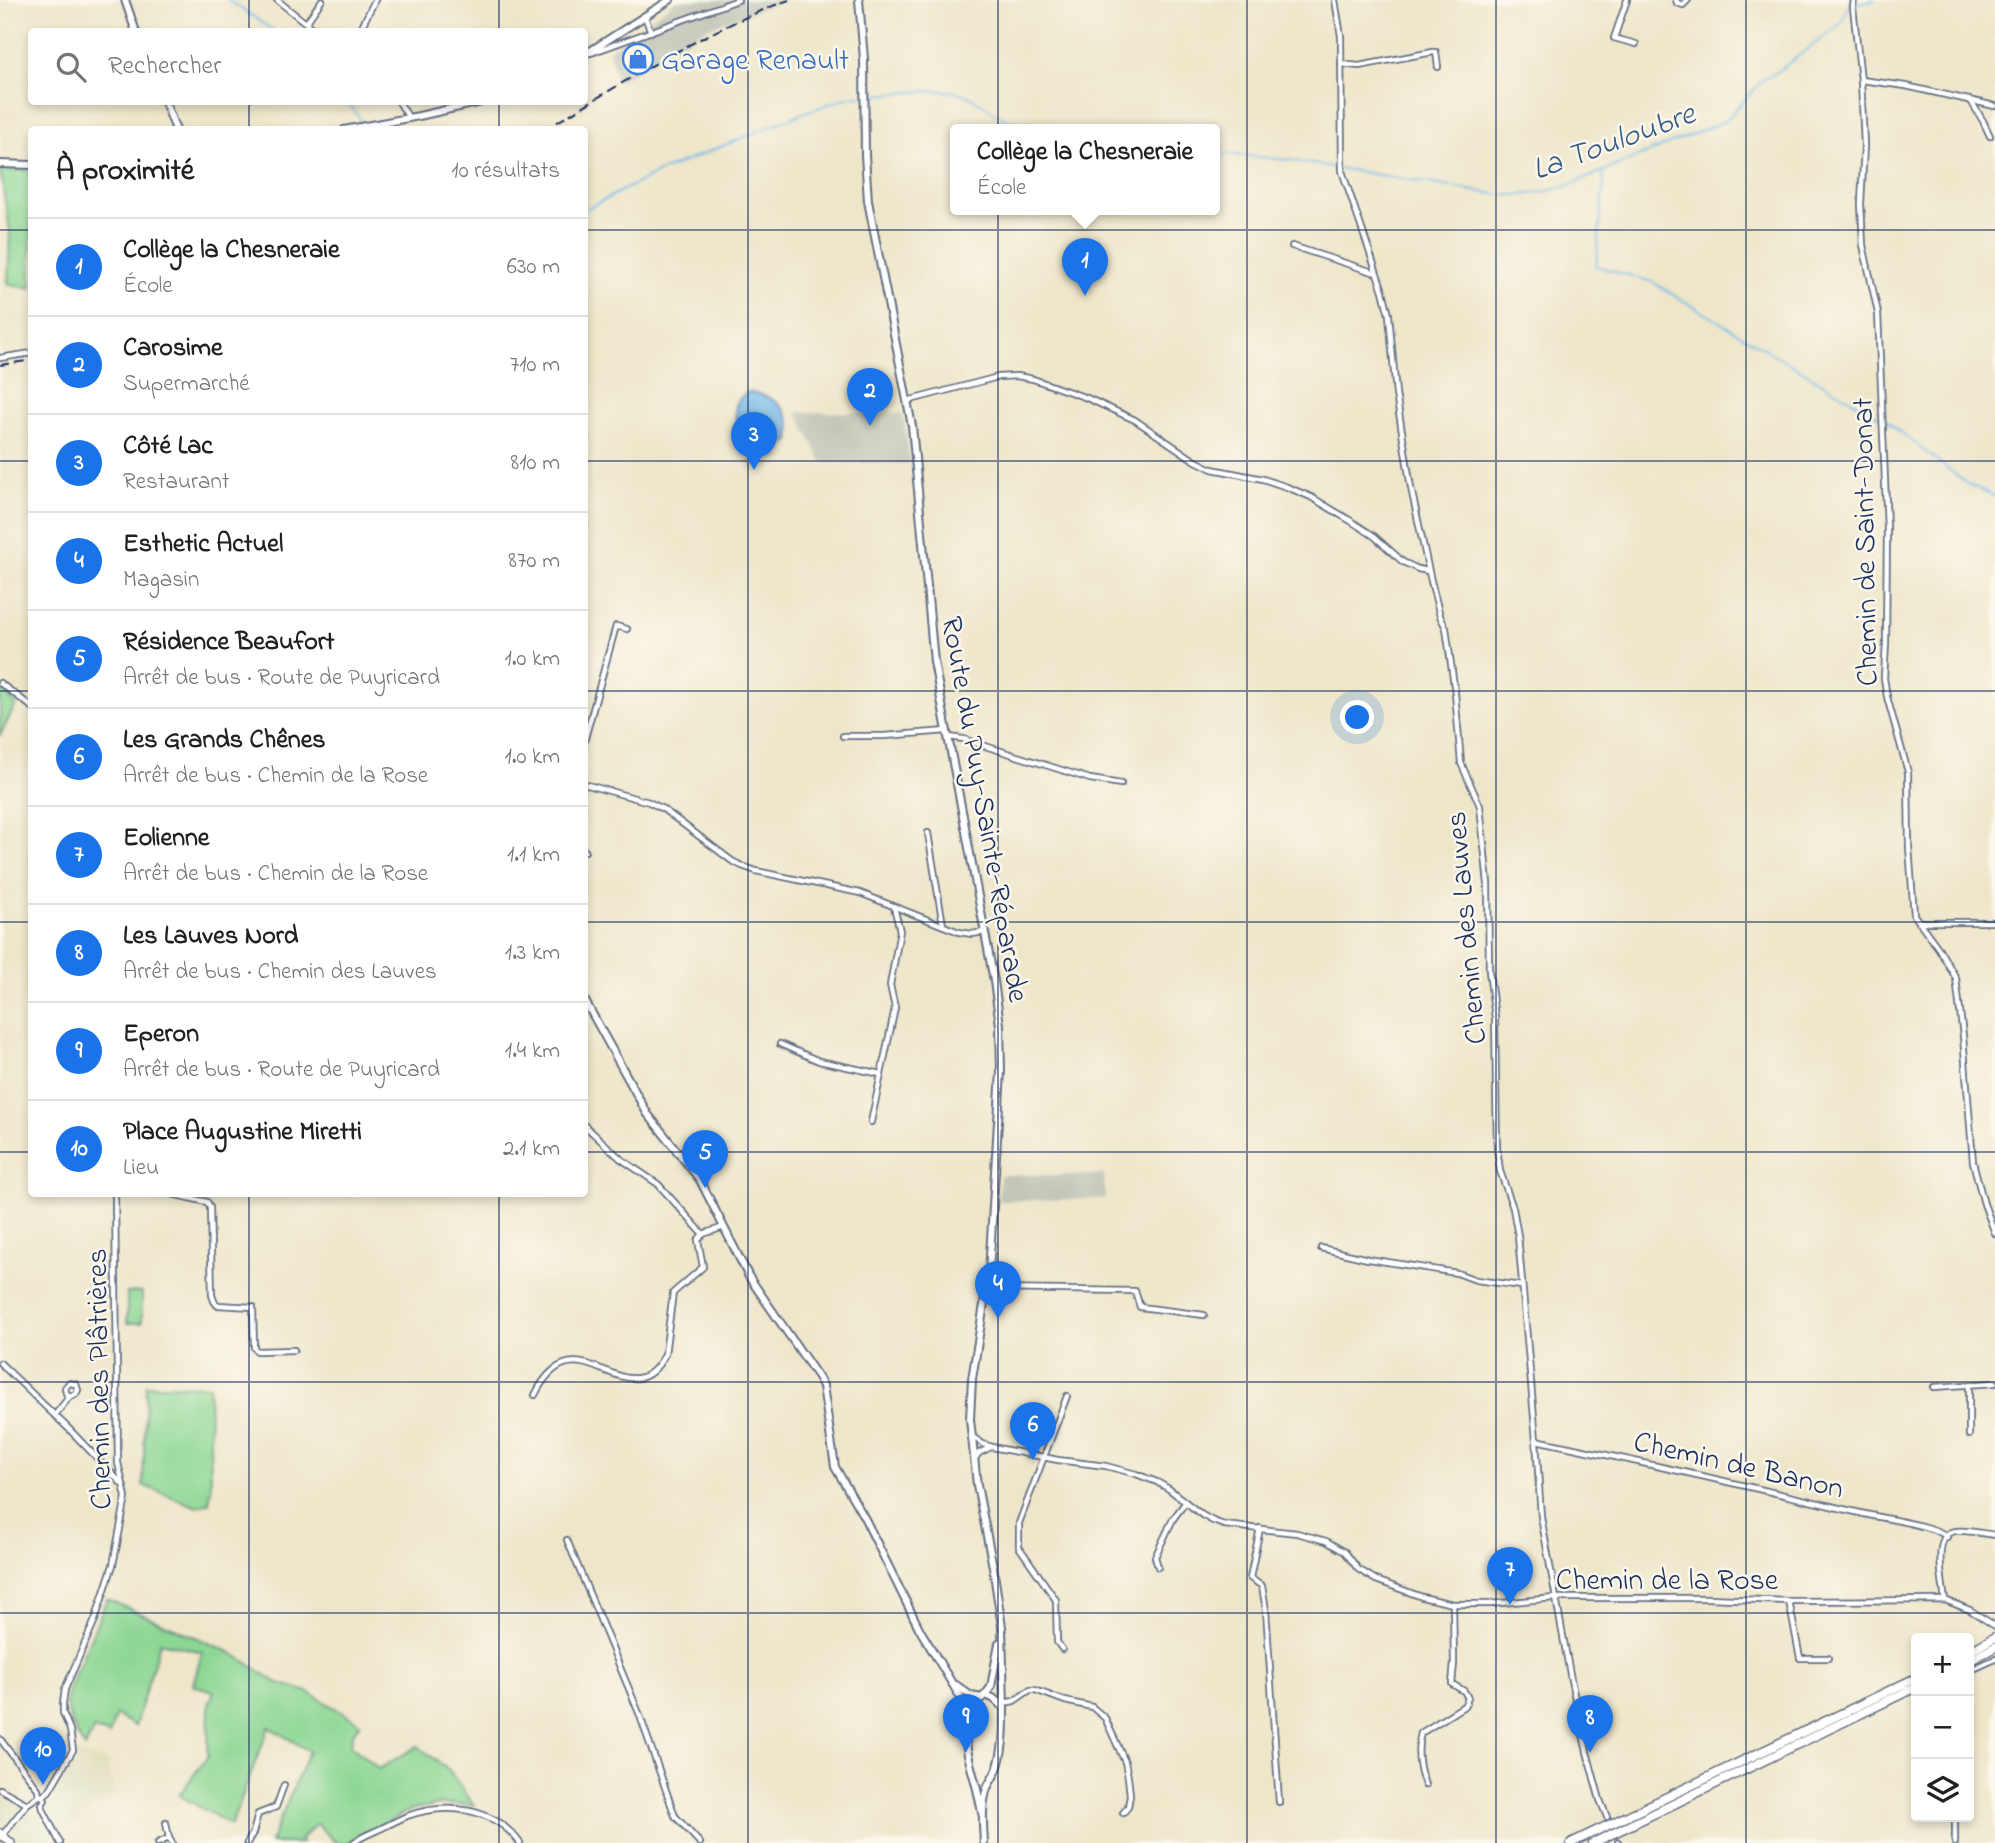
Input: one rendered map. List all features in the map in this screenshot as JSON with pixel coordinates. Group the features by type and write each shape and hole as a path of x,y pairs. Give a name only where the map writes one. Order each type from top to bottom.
{"highway":[{"path":"1974,1649 1995,1637"},
{"path":"1974,1658 1995,1647"},
{"path":"1571,1843 1911,1680"},
{"path":"1593,1843 1911,1689"}],"main road":[{"path":"2,1838 11,1843"}],"street":[{"path":"125,0 135,28"},
{"path":"277,0 312,28"},
{"path":"306,23 322,0"},
{"path":"361,28 375,0"},
{"path":"588,53 670,0"},
{"path":"588,54 738,0"},
{"name":"Route du Puy-Sainte-Réparade","path":"859,0 868,201 912,426 930,631 1000,1026 1002,1071 987,1289 972,1380 970,1419 974,1461 1002,1627 1003,1742 995,1776 986,1791 983,1817"},
{"name":"Chemin des Lauves","path":"1335,0 1341,36 1342,168 1389,315 1396,394 1418,524 1440,616 1446,628 1461,763 1480,806 1488,884 1489,971 1496,1018 1497,1148 1500,1171 1516,1221 1541,1517 1587,1752 1607,1817"},
{"path":"1627,0 1614,38 1636,44"},
{"path":"1676,0 1683,5 1688,0"},
{"name":"Chemin de Saint-Donat","path":"1854,0 1864,145 1861,204 1863,245 1878,313 1884,447 1887,528 1884,678 1908,772 1909,847 1914,915 1956,978 1973,1162 1995,1233"},
{"path":"645,17 651,32"},
{"path":"1341,64 1359,66 1436,52 1438,66"},
{"path":"1861,80 1906,86 1995,106"},
{"path":"1970,101 1990,136"},
{"path":"166,105 174,126"},
{"path":"401,105 408,118"},
{"path":"362,126 467,105"},
{"path":"0,164 28,165"},
{"path":"1292,246 1377,273"},
{"path":"0,358 28,354"},
{"path":"907,401 998,377 1033,379 1087,398 1135,420 1212,469 1263,479 1311,497 1374,536 1402,562 1429,571"},
{"path":"588,728 616,626 627,629"},
{"path":"0,683 28,704"},
{"path":"842,736 948,734 1090,779 1121,784"},
{"path":"588,785 649,802 663,809 732,861 756,872 860,893 960,932 984,932"},
{"path":"928,833 943,926"},
{"path":"871,1122 895,1008 890,985 900,931 894,906"},
{"path":"1919,922 1995,922"},
{"path":"588,1006 647,1113 700,1180 749,1277 818,1377 822,1386 835,1467 865,1519 920,1630 965,1705 968,1716"},
{"path":"780,1044 819,1061 881,1074"},
{"path":"588,1129 621,1159 658,1184 703,1234"},
{"name":"Chemin des Plâtrières","path":"40,1797 49,1791 73,1750 70,1730 63,1713 65,1689 95,1620 113,1565 126,1497 118,1463 115,1197"},
{"path":"185,1197 207,1202 210,1207 214,1301 217,1305 253,1307 254,1348 257,1351 294,1350"},
{"path":"535,1395 541,1383 563,1364 575,1362 590,1365 631,1378 644,1376 660,1363 665,1354 673,1293 703,1267 698,1240 703,1234 724,1227"},
{"path":"1321,1248 1368,1259 1457,1273 1476,1280 1522,1286"},
{"path":"987,1289 1135,1291 1140,1307 1204,1315"},
{"path":"0,1363 55,1415 123,1486"},
{"path":"1934,1387 1995,1383"},
{"path":"1969,1385 1969,1435"},
{"path":"1062,1649 1057,1642 1056,1600 1019,1547 1019,1523 1067,1395"},
{"path":"55,1415 70,1396"},
{"name":"Chemin de la Rose","path":"972,1436 992,1447 1106,1466 1136,1474 1169,1489 1202,1516 1224,1525 1297,1533 1326,1541 1345,1552 1358,1569 1376,1580 1422,1597 1453,1604 1490,1604 1555,1598 1945,1600 1970,1610 1995,1626"},
{"name":"Chemin de Banon","path":"1536,1440 1906,1522 1942,1531 1947,1536"},
{"path":"974,1461 979,1453 992,1447"},
{"path":"1158,1567 1155,1557 1173,1519 1185,1503"},
{"path":"1260,1528 1250,1578 1262,1586 1266,1610 1279,1802"},
{"path":"1932,1530 1942,1542"},
{"path":"1945,1600 1941,1569 1942,1542 1953,1531 1995,1535"},
{"path":"567,1541 639,1713 676,1816 700,1843"},
{"path":"1789,1601 1800,1658 1828,1657"},
{"path":"1426,1785 1418,1754 1421,1733 1464,1706 1468,1698 1464,1691 1452,1684 1453,1604"},
{"name":"Route du Puy-Sainte-Réparade","path":"984,1696 991,1687 1002,1627"},
{"path":"1974,1669 1995,1659"},
{"path":"951,1681 965,1692 993,1698 1004,1706 1030,1690 1035,1690 1092,1707 1105,1718 1125,1762 1128,1807 1123,1813"},
{"path":"984,1696 972,1707 966,1727 966,1752 983,1817 984,1843"},
{"path":"0,1739 38,1789 40,1797 45,1800 43,1809 60,1843"},
{"path":"975,1781 982,1785 990,1781"},
{"path":"247,1843 258,1814 275,1807 284,1785"},
{"path":"0,1789 27,1804"},
{"path":"2,1838 27,1804 40,1797"},
{"path":"353,1843 408,1816 451,1808 479,1812 502,1826 520,1843"},
{"path":"1955,1822 1955,1843"},
{"path":"158,1843 171,1840 166,1823"}],"shaded area":[{"path":"677,0 786,0 707,28 617,82 609,50"},
{"path":"797,412 903,413 910,464 822,462"},
{"path":"1000,1175 1104,1175 1105,1199 998,1201"},
{"path":"77,1753 108,1762 116,1794 100,1802 66,1830 56,1824 50,1814 50,1806 60,1781 66,1779"},
{"path":"0,1792 39,1815 56,1843 14,1843 0,1829"}],"green space":[{"path":"0,169 28,170 28,287 8,284 10,231"},
{"path":"0,687 16,704 0,736"},
{"path":"142,1292 142,1323 127,1323 127,1293"},
{"path":"146,1385 209,1386 209,1503 197,1507 143,1485"},
{"path":"107,1599 232,1653 276,1682 308,1692 360,1723 352,1735 351,1746 379,1769 418,1746 449,1771 474,1805 445,1804 413,1809 348,1843 336,1843 317,1824 300,1840 303,1843 270,1843 309,1751 269,1727 231,1825 179,1795 208,1756 209,1705 214,1691 193,1685 202,1652 160,1642 135,1726 116,1715 109,1735 94,1729 85,1748 77,1735 66,1704 68,1691"}],"water":[{"path":"749,392 775,401 787,414 790,441 782,445 778,456 758,452 741,433 735,409 739,399"}],"waterway":[{"name":"La Touloubre","path":"228,0 270,28"},
{"name":"La Touloubre","path":"1220,154 1289,160 1500,195 1526,194 1567,186 1725,121 1763,80 1841,24 1851,0"},
{"path":"1856,3 1875,0"},
{"name":"La Touloubre","path":"867,96 917,91 956,92 972,98 1008,120 1031,124"},
{"name":"La Touloubre","path":"588,208 659,172 803,113 849,97 862,96"},
{"name":"La Touloubre","path":"350,105 363,123"},
{"path":"1603,171 1596,266 1652,282 1880,417"},
{"path":"1885,420 1967,484 1995,496"}],"tunnel":[{"path":"1607,1817 1618,1842"}],"railway":[{"path":"588,103 694,42 789,0"},
{"path":"551,126 585,105"},
{"path":"0,365 28,361"}],"place":[{"name":"Garage Renault","path":"638,59"},
{"name":"Collège la Chesneraie","path":"1085,296"},
{"name":"Carosime","path":"870,426"},
{"name":"Côté Lac","path":"754,470"},
{"name":"Résidence Beaufort","path":"705,1188"},
{"name":"Esthetic Actuel","path":"998,1319"},
{"name":"Les Grands Chênes","path":"1033,1460"},
{"name":"Eolienne","path":"1510,1605"},
{"name":"Eperon","path":"966,1752"},
{"name":"Les Lauves Nord","path":"1590,1753"},
{"name":"Place Augustine Miretti","path":"43,1785"}]}
